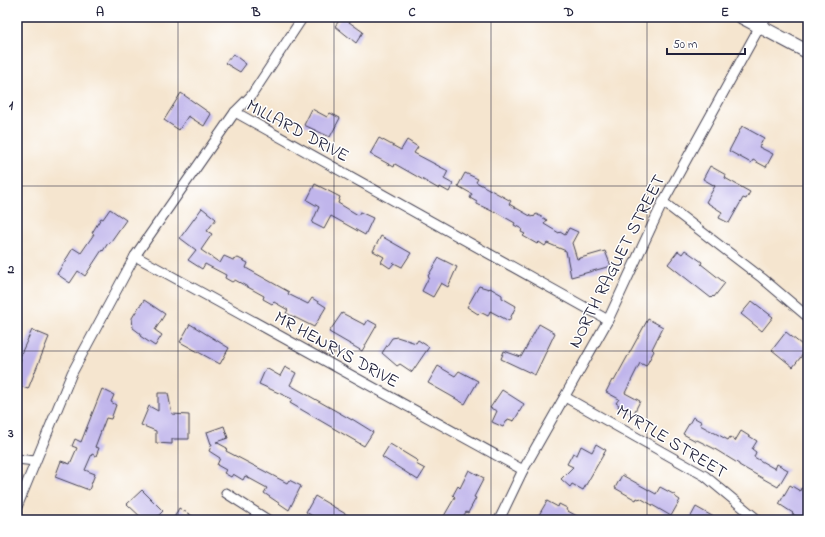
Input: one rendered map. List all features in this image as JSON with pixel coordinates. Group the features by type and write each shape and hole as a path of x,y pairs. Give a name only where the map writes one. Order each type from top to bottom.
{"main road":[{"path":"742,17 762,22 808,52"}],"street":[{"path":"235,112 251,96 303,17"},
{"name":"NORTH RAGUET STREET","path":"499,520 523,470 608,320 663,202 762,22"},
{"name":"MILLARD DRIVE","path":"17,507 72,373 135,256 235,112 608,320"},
{"path":"663,202 762,278 808,316"},
{"name":"MR HENRYS DRIVE","path":"135,256 523,470"},
{"name":"MYRTLE STREET","path":"564,397 705,476 758,520"},
{"path":"17,459 35,461"},
{"path":"226,494 268,520"}],"building":[{"path":"342,17 363,32 356,43 335,26"},
{"path":"233,54 246,64 240,72 225,63"},
{"path":"181,93 211,114 204,126 188,116 179,130 164,120"},
{"path":"312,109 327,117 330,113 340,118 330,137 304,125"},
{"path":"742,126 764,138 759,147 773,154 766,167 753,160 751,163 729,151"},
{"path":"379,138 401,150 407,140 418,147 414,153 448,171 444,179 453,184 449,192 440,187 439,189 395,164 394,167 370,154"},
{"path":"710,166 726,175 725,178 750,192 746,199 743,198 729,223 719,218 722,212 706,202 715,186 703,179"},
{"path":"465,173 478,179 476,182 511,201 509,204 532,217 536,214 547,220 544,224 559,233 560,232 565,235 569,228 578,232 572,243 577,259 605,251 611,266 571,277 566,251 547,243 545,246 539,242 537,244 523,236 525,234 521,232 522,229 514,225 515,223 494,211 477,204 477,202 470,198 472,194 458,186"},
{"path":"315,184 340,197 338,203 358,215 360,212 373,218 365,235 331,216 324,229 312,223 319,207 307,200"},
{"path":"202,208 216,219 207,231 212,234 201,250 220,263 224,256 233,260 238,258 248,263 246,268 289,292 288,294 308,304 312,298 326,307 314,327 286,313 288,310 274,302 272,304 263,299 264,296 235,280 232,282 225,278 226,275 205,264 202,269 188,260 196,250 180,238"},
{"path":"110,209 126,220 109,244 108,243 103,251 102,250 85,276 78,271 70,283 57,274 73,248 81,253 94,234 92,233 101,218 103,219"},
{"path":"381,236 411,253 402,267 394,263 390,268 381,262 384,257 373,251"},
{"path":"685,250 702,262 701,264 725,283 714,297 713,296 711,298 668,264 678,251 682,254"},
{"path":"439,258 457,267 448,287 441,283 433,297 422,291 429,277 428,276"},
{"path":"479,286 490,288 502,295 502,298 516,306 509,321 490,311 488,316 480,312 478,314 467,307"},
{"path":"144,300 165,314 155,330 162,335 155,346 140,336 141,334 133,328 132,318"},
{"path":"752,301 773,317 762,331 741,314"},
{"path":"342,313 365,325 368,320 377,325 362,351 329,332"},
{"path":"648,319 663,327 652,349 654,351 646,366 640,363 625,393 640,401 633,415 618,407 619,405 616,403 619,399 606,392 612,380 614,381"},
{"path":"190,324 229,348 220,364 180,342"},
{"path":"539,324 555,333 535,375 501,359 504,351 521,357"},
{"path":"32,330 49,337 28,389 17,385 20,377 17,375 17,368 21,359 19,358"},
{"path":"786,332 807,349 793,367 772,350"},
{"path":"397,337 416,343 418,340 429,347 412,372 400,364 397,366 382,353 392,338"},
{"path":"438,366 455,376 459,371 478,381 465,404 428,383"},
{"path":"285,367 296,373 290,385 373,432 364,446 290,403 292,399 259,384 266,368 280,376"},
{"path":"102,389 114,395 111,402 116,405 111,419 106,418 95,447 99,448 96,456 92,454 85,470 95,474 89,490 55,477 61,461 70,464 77,448 72,446 75,439 81,442"},
{"path":"502,390 524,404 514,421 508,419 503,427 492,422 497,411 490,408"},
{"path":"158,393 168,393 172,414 189,415 189,439 172,439 172,444 156,443 156,431 141,425 149,406 158,411"},
{"path":"693,417 702,422 700,425 728,440 730,437 735,441 741,431 757,441 752,449 756,452 754,457 775,469 777,464 788,470 778,487 739,465 713,448 683,434"},
{"path":"224,426 228,438 216,442 227,448 226,451 287,483 289,480 301,486 289,510 264,493 267,488 245,476 243,480 233,474 231,477 224,473 226,470 217,465 220,458 209,451 212,444 207,432"},
{"path":"390,444 418,461 416,464 425,469 418,480 382,457"},
{"path":"596,444 606,450 583,490 572,484 570,487 561,479 573,467 567,464 573,453 577,455 581,446 592,452"},
{"path":"469,470 484,478 468,513 466,512 462,518 459,516 457,520 452,520 444,516 455,497 453,495 458,486 460,488"},
{"path":"622,475 656,494 660,487 675,495 674,496 680,500 671,516 640,498 637,498 636,500 615,488"},
{"path":"790,485 800,491 801,488 808,491 808,514 804,520 793,520 796,516 779,504"},
{"path":"142,490 163,511 154,520 144,520 127,504"},
{"path":"315,496 356,520 312,520 314,517 306,512"},
{"path":"547,501 558,507 559,504 567,508 566,510 584,520 536,520"},
{"path":"696,507 719,520 689,520"},
{"path":"179,508 199,520 173,520"}]}
